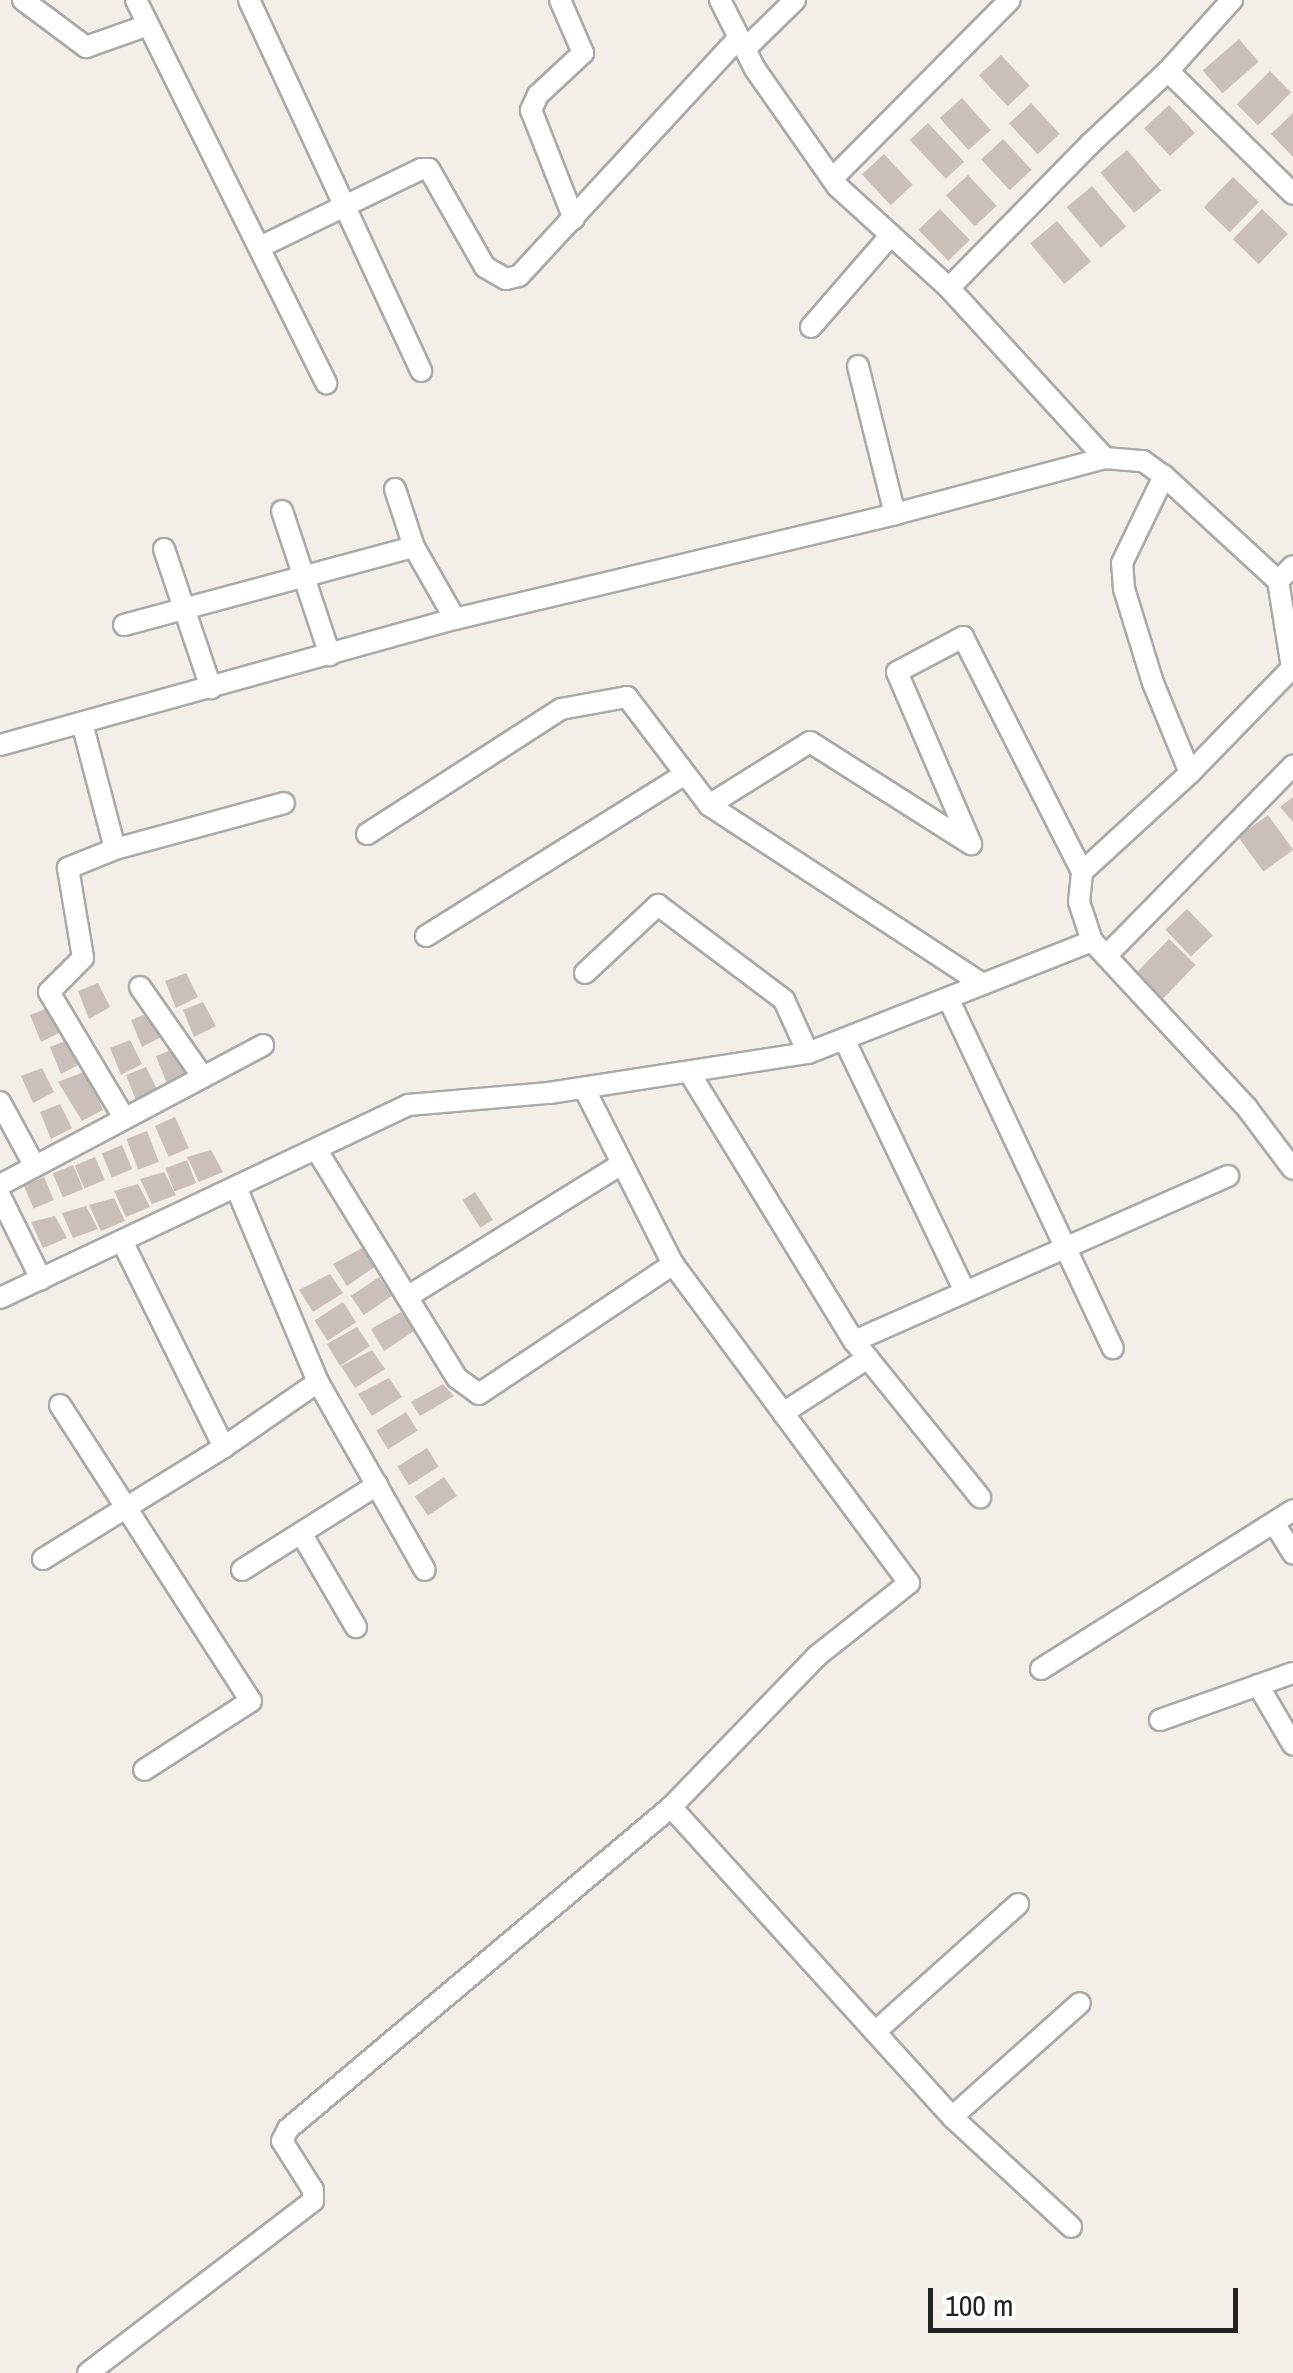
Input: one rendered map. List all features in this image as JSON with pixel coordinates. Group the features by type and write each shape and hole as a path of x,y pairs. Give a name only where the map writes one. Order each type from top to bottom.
{"street":[{"path":"23,0 86,47 148,25"},
{"path":"136,0 326,384"},
{"path":"249,0 421,371"},
{"path":"560,0 583,53 532,101 531,110 574,219"},
{"path":"720,0 742,44 832,179 949,288 1104,458"},
{"path":"260,248 421,168 430,169 485,267 506,279 527,270 742,44 795,0"},
{"path":"832,179 1010,0"},
{"path":"949,288 1090,144 1168,71 1232,0"},
{"path":"1168,71 1293,194"},
{"path":"811,327 891,235"},
{"path":"858,366 895,514"},
{"path":"0,745 455,620 895,514 1104,458 1143,461 1286,574 1292,668 1190,773 1082,872"},
{"path":"1164,476 1122,562 1124,589 1153,683 1190,773"},
{"path":"395,489 414,546 455,620"},
{"path":"282,511 330,655"},
{"path":"124,625 414,546"},
{"path":"164,550 211,688"},
{"path":"710,804 810,742 971,844 897,672 963,637 1082,872 1078,902 1099,949 1247,1108 1293,1169"},
{"path":"367,834 561,708 627,697 710,804 983,984"},
{"path":"82,723 116,849"},
{"path":"0,1298 408,1104 584,1088 808,1053 983,984 1099,949 1293,766"},
{"path":"426,936 686,774"},
{"path":"123,1116 49,992 82,958 68,868 116,849 284,804"},
{"path":"585,973 658,905 784,1000 808,1053"},
{"path":"140,986 202,1076"},
{"path":"948,998 1113,1348"},
{"path":"844,1038 965,1292"},
{"path":"42,1279 1,1187 123,1116 264,1045"},
{"path":"689,1072 854,1341 980,1497"},
{"path":"88,2373 313,2201 313,2190 282,2141 288,2130 672,1807 817,1656 909,1583 673,1264 584,1088"},
{"path":"0,1102 34,1165"},
{"path":"316,1149 457,1378 479,1394 673,1264"},
{"path":"406,1296 620,1164"},
{"path":"854,1341 1228,1176"},
{"path":"236,1187 318,1382 425,1570"},
{"path":"122,1241 224,1447"},
{"path":"783,1413 868,1358"},
{"path":"42,1559 224,1447 318,1382"},
{"path":"60,1405 252,1701 144,1770"},
{"path":"242,1570 377,1485"},
{"path":"1041,1669 1293,1510"},
{"path":"1274,1522 1293,1554"},
{"path":"302,1533 356,1627"},
{"path":"1160,1720 1293,1673"},
{"path":"1258,1685 1293,1746"},
{"path":"672,1807 952,2117 1071,2228"},
{"path":"875,2032 1018,1904"},
{"path":"952,2117 1080,2003"}],"building":[{"path":"1239,39 1259,62 1222,93 1203,70"},
{"path":"1001,55 1030,86 1008,106 979,75"},
{"path":"1270,71 1291,92 1258,125 1237,104"},
{"path":"962,98 991,130 968,150 940,118"},
{"path":"1031,103 1060,134 1038,154 1009,123"},
{"path":"1169,105 1195,133 1170,156 1144,128"},
{"path":"1293,113 1293,157 1271,134"},
{"path":"928,123 964,162 946,179 910,140"},
{"path":"1003,139 1032,170 1010,190 981,159"},
{"path":"1127,150 1161,191 1134,213 1100,172"},
{"path":"884,154 913,185 891,205 862,174"},
{"path":"968,175 997,206 975,226 946,195"},
{"path":"1233,177 1259,202 1230,232 1204,207"},
{"path":"1092,186 1126,227 1101,248 1067,207"},
{"path":"940,209 970,240 948,261 918,230"},
{"path":"1262,209 1288,234 1259,264 1233,239"},
{"path":"1057,221 1091,262 1064,284 1030,243"},
{"path":"1293,797 1293,822 1280,807"},
{"path":"1268,815 1293,850 1263,872 1238,837"},
{"path":"1187,909 1213,936 1191,956 1165,930"},
{"path":"1169,939 1196,965 1162,1000 1135,974"},
{"path":"186,973 198,997 176,1008 165,981"},
{"path":"98,983 110,1007 89,1019 78,991"},
{"path":"203,1002 216,1026 194,1037 183,1010"},
{"path":"50,1007 63,1031 41,1042 30,1015"},
{"path":"151,1012 163,1036 142,1047 131,1020"},
{"path":"70,1039 82,1063 61,1074 50,1047"},
{"path":"130,1040 142,1064 121,1075 110,1048"},
{"path":"176,1048 188,1072 167,1084 156,1056"},
{"path":"146,1067 158,1091 137,1103 126,1075"},
{"path":"42,1068 54,1092 33,1103 21,1076"},
{"path":"86,1071 103,1110 82,1121 58,1082"},
{"path":"60,1104 72,1128 51,1139 40,1112"},
{"path":"175,1117 189,1148 169,1157 155,1126"},
{"path":"147,1131 159,1162 138,1170 126,1139"},
{"path":"122,1145 132,1169 112,1178 102,1154"},
{"path":"211,1150 223,1172 199,1182 187,1157"},
{"path":"95,1157 105,1180 85,1189 75,1166"},
{"path":"187,1160 196,1183 174,1192 166,1168"},
{"path":"73,1165 83,1189 63,1198 53,1174"},
{"path":"164,1172 176,1195 152,1204 140,1179"},
{"path":"44,1177 54,1200 34,1209 24,1186"},
{"path":"138,1184 150,1207 126,1217 114,1191"},
{"path":"475,1192 493,1220 480,1228 462,1200"},
{"path":"114,1198 125,1221 101,1231 89,1205"},
{"path":"86,1206 98,1229 73,1238 62,1213"},
{"path":"55,1216 67,1238 43,1248 31,1222"},
{"path":"364,1247 376,1266 347,1286 333,1264"},
{"path":"330,1274 343,1293 313,1312 299,1290"},
{"path":"379,1277 392,1296 364,1315 351,1296"},
{"path":"343,1302 356,1322 328,1341 314,1321"},
{"path":"401,1312 414,1331 384,1351 371,1329"},
{"path":"357,1327 370,1346 340,1366 327,1344"},
{"path":"372,1350 385,1369 355,1388 341,1366"},
{"path":"389,1378 402,1397 372,1416 358,1394"},
{"path":"443,1384 454,1396 420,1416 411,1402"},
{"path":"406,1412 418,1431 388,1449 376,1431"},
{"path":"427,1448 439,1467 409,1485 397,1467"},
{"path":"444,1477 457,1496 428,1516 415,1497"}]}
